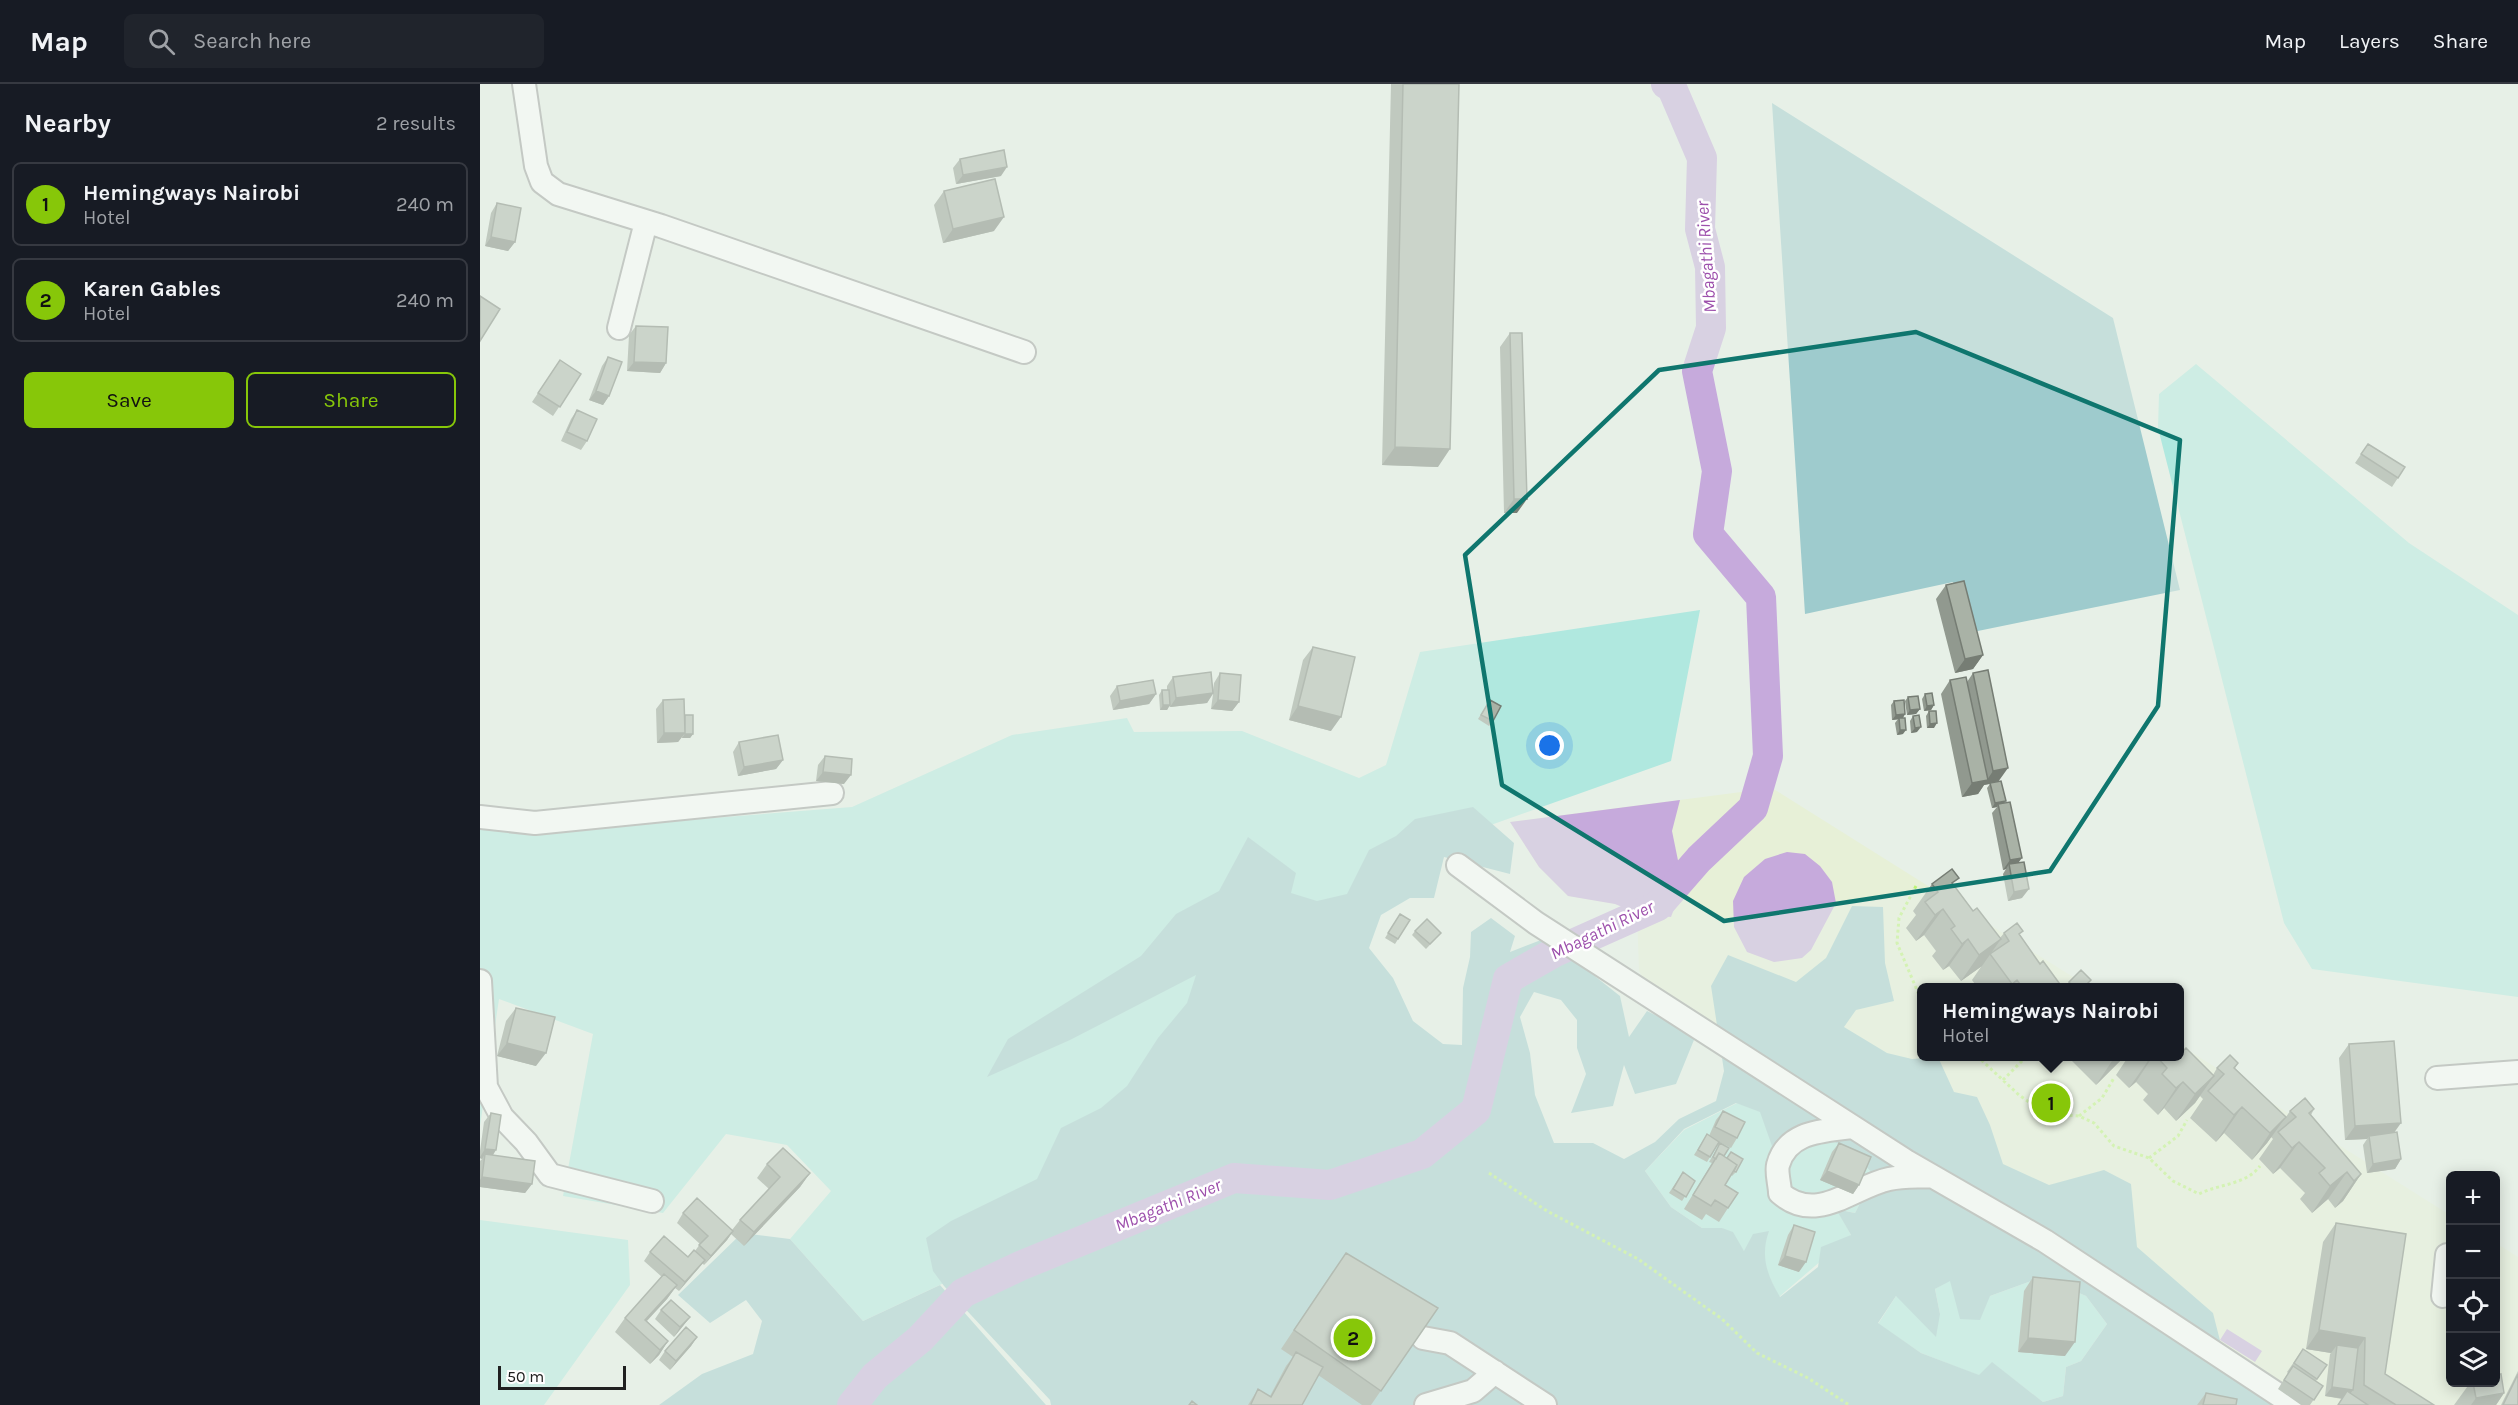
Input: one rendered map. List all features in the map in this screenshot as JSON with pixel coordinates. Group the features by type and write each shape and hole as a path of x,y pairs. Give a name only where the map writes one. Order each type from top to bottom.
{"street":[{"path":"524,84 536,166 542,182 558,194 1024,352"},
{"path":"619,328 646,222"},
{"path":"480,817 535,823 832,793"},
{"path":"1458,865 1536,923 1852,1127 2045,1241 2294,1405"},
{"path":"480,981 486,1087 502,1117 526,1142 550,1174 652,1201"},
{"path":"2437,1078 2518,1072"},
{"path":"1852,1127 1807,1133 1788,1145 1778,1166 1780,1193 1791,1202 1809,1208 1850,1196 1889,1179 1932,1176"},
{"path":"2443,1296 2446,1265"},
{"path":"1424,1338 1450,1343 1545,1405"},
{"path":"1426,1405 1473,1391 1495,1372"}],"path":[{"path":"1916,886 1899,918 1896,943 1917,991"},
{"path":"1982,1061 2019,1095 2046,1114 2079,1116 2104,1131 2114,1146 2149,1158 2173,1181 2199,1194 2247,1178 2260,1166"},
{"path":"2003,1080 2022,1061"},
{"path":"2079,1116 2102,1098 2114,1078"},
{"path":"2149,1158 2178,1136 2187,1120"},
{"path":"1489,1173 1547,1211 1638,1259 1722,1319 1756,1353 1808,1378 1849,1405"}],"highlighted area":[{"path":"1916,332 2180,440 2158,706 2050,871 1724,921 1502,785 1465,555 1659,370"}],"shaded area":[{"path":"1772,103 2113,318 2180,590 1968,633 1953,582 1805,614"},
{"path":"2196,364 2409,543 2518,615 2518,997 2312,969 2284,923 2158,428 2159,394"},
{"path":"1700,610 1671,761 1488,826 1403,849 1072,1223 863,1321 790,1239 831,1191 787,1145 726,1134 663,1213 563,1196 593,1034 499,999 480,1126 480,825 547,831 852,807 1012,735 1127,718 1134,732 1242,731 1359,778 1386,765 1420,652"},
{"path":"1772,788 2083,983 1917,983 1917,1061 2184,1061 2184,1048 2446,1212 2446,1387 2500,1387 2500,1246 2518,1257 2518,1405 2310,1405 1650,991 1639,971 1637,913 1615,904 1568,896 1539,867 1510,822"},
{"path":"1680,800 1672,831 1683,885 1671,917 1637,913 1615,904 1568,896 1539,867 1510,822"},
{"path":"1473,807 1514,843 1510,874 1444,857 1434,898 1410,898 1381,915 1369,948 1393,978 1413,1021 1443,1044 1462,1045 1463,988 1470,957 1471,932 1491,918 1515,936 1510,952 1541,940 1582,966 1620,996 1629,1037 1647,1011 1696,1035 1676,1084 1635,1094 1624,1065 1613,1106 1571,1113 1586,1074 1577,1048 1577,1020 1561,1000 1534,992 1520,1017 1530,1053 1535,1095 1554,1143 1593,1143 1624,1159 1655,1142 1679,1119 1716,1101 1724,1071 1711,986 1728,955 1796,982 1826,958 1852,906 1883,907 1885,963 1894,1001 1856,1010 1844,1027 1887,1053 1917,1059 1917,1061 1940,1061 1954,1092 1977,1097 1990,1125 2003,1164 2049,1185 2104,1170 2131,1184 2137,1247 2213,1313 2228,1372 2272,1405 1051,1405 1050,1400 944,1286 933,1271 926,1238 951,1221 1037,1179 1061,1128 1101,1108 1127,1086 1158,1038 1187,1003 1196,975 1070,1040 987,1077 1008,1039 1141,956 1176,914 1219,891 1248,837 1296,873 1291,893 1317,901 1347,894 1369,850 1396,836 1415,819","holes":["1736,1103 1760,1112 1772,1146 1803,1126 1850,1150 1874,1175 1855,1213 1836,1209 1851,1235 1821,1247 1818,1267 1780,1297 1766,1265 1765,1249 1769,1231 1753,1234 1744,1251 1733,1232 1722,1228 1702,1228 1671,1207 1645,1171 1684,1129","2042,1277 2086,1296 2107,1324 2081,1361 2066,1367 2063,1396 2043,1402 1992,1362 1979,1375 1921,1353 1878,1323 1896,1296 1936,1337 1940,1314 1935,1289 1950,1281 1960,1319 1980,1320 1990,1296"]},
{"path":"1787,852 1805,854 1820,866 1832,882 1836,903 1811,950 1802,958 1774,962 1747,952 1734,927 1733,901 1744,877 1765,859"},
{"path":"1737,1103 1803,1126 1850,1150 1874,1175 1855,1213 1837,1209 1851,1235 1779,1297 1766,1270 1763,1248 1744,1251 1722,1228 1702,1228 1671,1207 1645,1171 1684,1130"},
{"path":"480,1220 628,1240 630,1285 544,1405 480,1405"},
{"path":"742,1233 790,1239 863,1321 940,1285 1046,1405 659,1405 702,1374 753,1354 762,1321 746,1300 710,1323 678,1295"},
{"path":"2042,1277 2086,1296 2107,1324 2081,1361 2066,1367 2063,1396 2043,1402 1992,1363 1980,1376 1921,1353 1878,1324 1896,1296 1940,1314 1935,1289 1950,1280 1990,1296"},
{"path":"2227,1329 2262,1351 2255,1362 2220,1340"}],"building":[{"path":"1403,84 1459,84 1450,449 1395,447"},
{"path":"1004,150 1007,167 963,175 960,159"},
{"path":"995,179 1004,217 953,229 944,191"},
{"path":"497,203 521,208 515,242 491,237"},
{"path":"480,296 500,309 480,341"},
{"path":"636,326 668,327 666,363 634,362"},
{"path":"1510,333 1522,333 1527,499 1514,499"},
{"path":"608,357 622,362 609,396 596,391"},
{"path":"560,360 581,374 560,407 538,393"},
{"path":"577,410 597,419 587,441 567,432"},
{"path":"2368,444 2405,467 2398,478 2361,454"},
{"path":"1964,581 1983,655 1965,659 1946,585"},
{"path":"1313,647 1355,657 1341,717 1298,706"},
{"path":"1988,670 2008,768 1993,771 1973,673"},
{"path":"1211,672 1213,693 1176,698 1173,677"},
{"path":"1220,673 1241,675 1239,702 1218,700"},
{"path":"1966,677 1988,780 1972,783 1950,680"},
{"path":"1153,680 1156,694 1120,701 1117,686"},
{"path":"1162,690 1169,690 1170,705 1163,705"},
{"path":"1932,693 1934,705 1927,706 1925,694"},
{"path":"1918,696 1920,709 1910,710 1908,697"},
{"path":"684,699 685,733 664,733 663,700"},
{"path":"1490,700 1501,706 1493,721 1481,715"},
{"path":"1904,700 1905,714 1896,715 1894,701"},
{"path":"1929,711 1936,711 1937,723 1930,724"},
{"path":"685,715 693,715 693,734 685,734"},
{"path":"1919,715 1921,727 1915,728 1913,716"},
{"path":"1899,718 1905,718 1906,730 1900,730"},
{"path":"778,735 783,760 744,767 739,742"},
{"path":"825,756 852,759 851,775 823,772"},
{"path":"2001,781 2006,801 1995,803 1990,783"},
{"path":"2010,802 2022,858 2010,860 1998,804"},
{"path":"2024,862 2029,889 2014,892 2009,864"},
{"path":"1952,869 1959,878 1952,883 1973,911 1977,908 2001,939 1979,955 1968,939 1962,944 1951,929 1955,926 1943,909 1935,915 1925,902 1938,892 1932,884"},
{"path":"1400,914 1410,920 1398,939 1388,933"},
{"path":"1427,919 1441,933 1430,944 1415,931"},
{"path":"2017,923 2023,931 2019,934 2040,964 2043,961 2059,983 2019,983 2017,980 2011,983 1990,954 2009,941 2004,933"},
{"path":"2081,970 2091,980 2088,983 2069,982"},
{"path":"516,1008 555,1017 546,1053 507,1043"},
{"path":"2394,1041 2401,1123 2355,1126 2349,1044"},
{"path":"2186,1048 2214,1076 2195,1094 2183,1082 2176,1088 2162,1074 2167,1068 2161,1061 2184,1061"},
{"path":"2230,1055 2238,1063 2234,1068 2286,1117 2270,1133 2242,1107 2234,1115 2208,1091 2224,1074 2217,1068"},
{"path":"2305,1098 2314,1109 2309,1113 2361,1174 2354,1181 2347,1172 2330,1186 2319,1173 2325,1168 2299,1142 2292,1148 2278,1132 2296,1117 2290,1111"},
{"path":"1723,1111 1745,1122 1737,1138 1715,1127"},
{"path":"491,1113 501,1115 496,1150 485,1149"},
{"path":"2397,1132 2401,1159 2373,1164 2369,1136"},
{"path":"1707,1134 1719,1142 1710,1157 1698,1150"},
{"path":"1720,1143 1729,1148 1724,1156 1719,1153 1716,1159 1713,1157"},
{"path":"1839,1143 1871,1157 1859,1185 1827,1171"},
{"path":"783,1148 810,1173 754,1232 740,1220 780,1177 767,1164"},
{"path":"1731,1152 1743,1159 1736,1172 1734,1171 1737,1165 1727,1158"},
{"path":"1719,1153 1737,1165 1725,1185 1738,1193 1728,1208 1715,1200 1711,1206 1693,1195"},
{"path":"485,1154 535,1161 532,1184 482,1177"},
{"path":"1683,1172 1695,1181 1686,1197 1673,1189"},
{"path":"697,1198 733,1231 711,1256 699,1245 708,1236 683,1213"},
{"path":"2336,1223 2406,1234 2385,1374 2434,1405 2396,1405 2364,1385 2365,1338 2319,1330"},
{"path":"1794,1225 1815,1232 1806,1262 1785,1256"},
{"path":"664,1236 688,1257 694,1250 705,1260 685,1282 650,1252"},
{"path":"1346,1253 1438,1308 1381,1391 1294,1330"},
{"path":"664,1274 677,1285 645,1320 668,1341 660,1350 625,1318"},
{"path":"2033,1277 2080,1282 2075,1342 2028,1338"},
{"path":"671,1300 690,1317 680,1327 661,1310"},
{"path":"686,1327 697,1337 676,1361 665,1351"},
{"path":"2337,1345 2358,1348 2353,1390 2332,1387"},
{"path":"2303,1349 2327,1365 2317,1379 2294,1363"},
{"path":"1296,1352 1323,1367 1302,1405 1252,1405 1258,1389 1271,1397"},
{"path":"2293,1366 2323,1386 2314,1400 2284,1380"},
{"path":"2500,1374 2504,1393 2476,1398 2474,1387 2500,1387"},
{"path":"2518,1374 2518,1405 2503,1405"},
{"path":"2347,1391 2368,1405 2338,1405"},
{"path":"2206,1393 2237,1399 2236,1405 2203,1405"}],"waterway":[{"name":"Mbagathi River","path":"852,1405 875,1376 920,1339 963,1293 1020,1266 1234,1178 1330,1185 1422,1154 1476,1110 1508,979 1555,952 1658,906 1699,859 1753,808 1768,756 1761,597 1708,534 1717,471 1697,371 1711,328 1710,267 1700,229 1702,158 1672,88 1666,84"}],"place":[{"name":"Hemingways Nairobi","path":"2051,1103"},
{"name":"Karen Gables","path":"1353,1338"}]}
